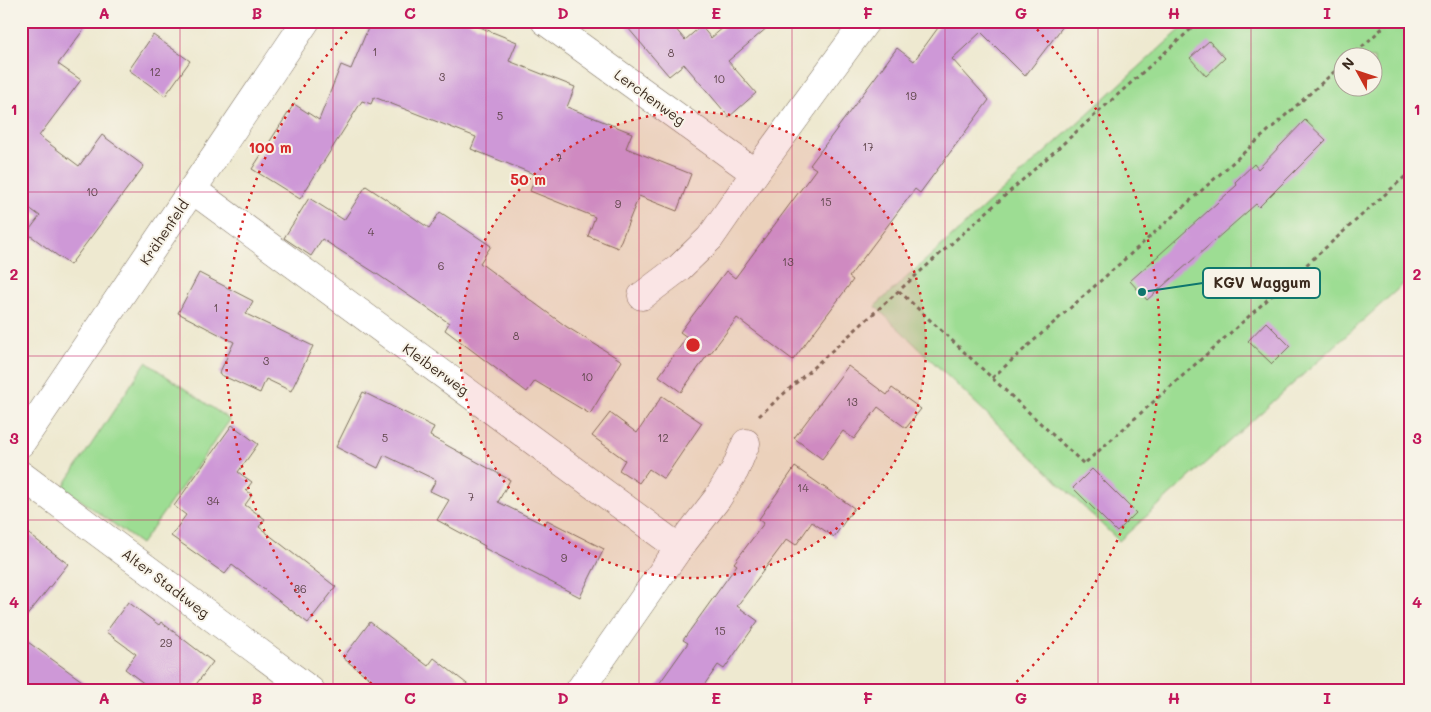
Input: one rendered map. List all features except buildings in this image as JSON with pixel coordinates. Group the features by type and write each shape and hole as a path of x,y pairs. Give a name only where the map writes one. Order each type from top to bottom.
{"street":[{"name":"Krähenfeld","path":"21,443 306,21"},
{"name":"Lerchenweg","path":"545,21 755,173"},
{"path":"642,296 679,268 710,238 866,21"},
{"name":"Kleiberweg","path":"193,190 679,548"},
{"path":"579,691 679,548 717,499 735,470 746,443"},
{"name":"Alter Stadtweg","path":"21,475 311,691"}],"path":[{"path":"746,443 761,413 900,291 1200,21"},
{"path":"1361,48 1390,21"},
{"path":"992,378 1334,72"},
{"path":"900,291 1084,464 1410,172"}],"green space":[{"path":"1190,21 1410,21 1410,278 1119,541 875,306"},
{"path":"146,362 230,420 141,544 63,487"}],"place":[{"name":"KGV Waggum","path":"1142,292"}]}
